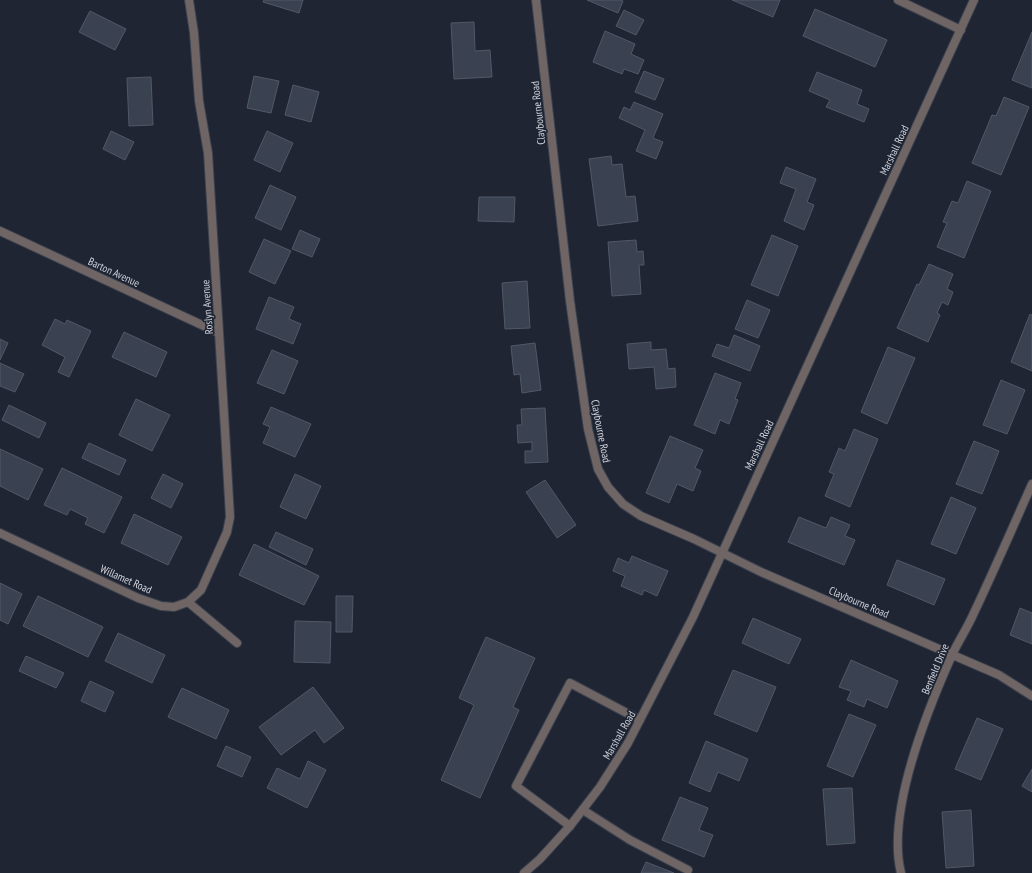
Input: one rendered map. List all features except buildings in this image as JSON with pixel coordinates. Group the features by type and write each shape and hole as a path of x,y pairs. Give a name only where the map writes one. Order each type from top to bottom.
{"street":[{"name":"Claybourne Road","path":"536,0 570,301 588,429 598,469 608,487 623,504 641,516 694,539 761,572 999,675 1032,696"},
{"path":"898,0 961,30"},
{"name":"Marshall Road","path":"524,873 540,859 583,810 628,743 640,720 693,617 974,0"},
{"name":"Roslyn Avenue","path":"188,1 194,33 199,101 208,153 230,517 227,532 201,590 188,602"},
{"name":"Barton Avenue","path":"0,231 219,333"},
{"name":"Benfield Drive","path":"901,873 898,863 897,836 900,813 910,770 923,726 953,654 972,618 1032,484"},
{"name":"Willamet Road","path":"0,533 138,598 161,606 174,607 188,602"},
{"path":"188,602 238,643"},
{"path":"570,826 516,786 570,683 640,720"},
{"path":"583,810 630,840 688,870"}]}
